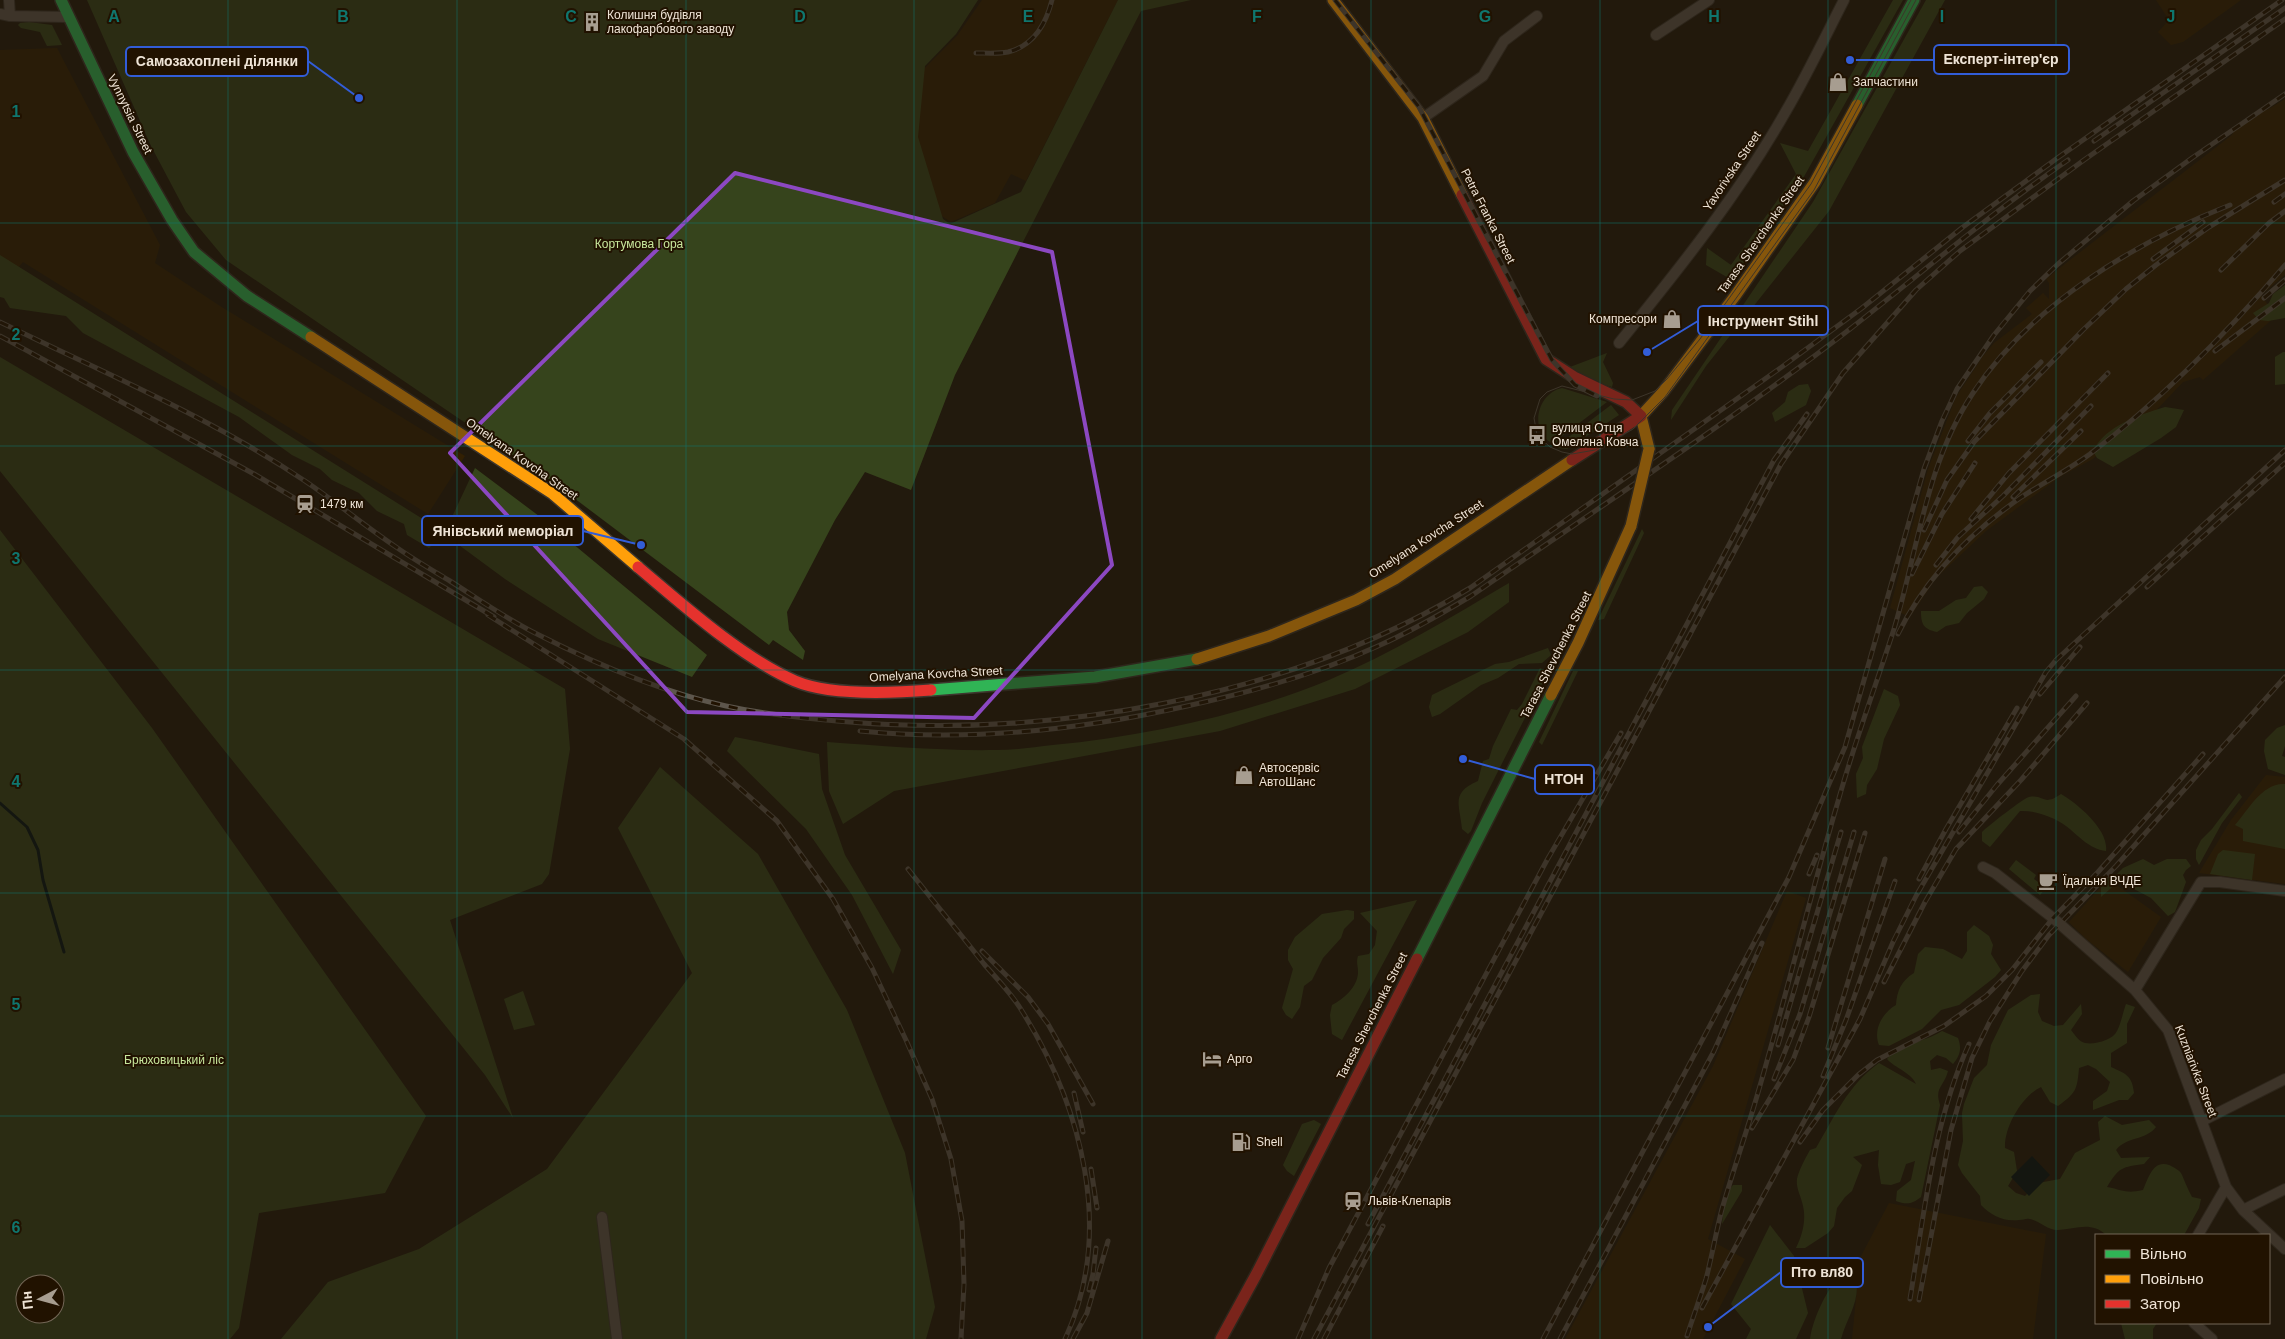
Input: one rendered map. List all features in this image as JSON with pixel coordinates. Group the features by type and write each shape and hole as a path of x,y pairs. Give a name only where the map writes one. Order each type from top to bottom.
{"main road":[{"name":"Vynnytsia Street","path":"61,0 133,152 172,220"},
{"name":"Petra Franka Street","path":"1333,0 1423,118 1546,359 1574,376 1626,402 1641,416"},
{"name":"Tarasa Shevchenka Street","path":"1221,1339 1257,1273 1578,643 1631,526 1649,449 1641,416 1663,392 1735,296 1815,182 1914,0"},
{"name":"Omelyana Kovcha Street","path":"172,220 194,252 247,296 458,430 553,494 673,597 756,660 796,681 822,688 868,692 919,691 1095,676 1153,668 1209,656 1269,636 1356,600 1394,579 1530,487 1641,416"}],"street":[{"path":"8,0 5,15 68,17"},
{"path":"1656,35 1709,0"},
{"name":"Yavorivska Street","path":"1619,343 1692,252 1768,140 1786,111 1844,0"},
{"path":"1423,118 1483,76 1504,41 1537,16"},
{"name":"Kuzniarivka Street","path":"1983,867 1995,873 2053,918 2135,990 2168,1030 2226,1187 2243,1210 2269,1234"},
{"path":"2135,990 2202,882 2220,882 2285,891"},
{"path":"2202,1121 2285,1079"},
{"path":"2199,1234 2226,1187"},
{"path":"2243,1210 2285,1189"},
{"path":"602,1217 617,1339"},
{"name":"Kuzniarivka Street","path":"2270,1235 2285,1249"},
{"path":"2195,1324 2212,1339"}],"highlighted area":[{"path":"735,173 1052,252 1112,565 974,718 687,712 450,453"}],"shaded area":[{"path":"982,0 1118,0 1026,181 1011,174 995,203 951,222 873,171 881,112 957,36"},
{"path":"2156,0 2241,0 2183,42 2171,45 2158,32 2169,20"},
{"path":"57,48 160,245 155,263 220,306 465,456 428,514 23,262 18,268 0,257 0,50"},
{"path":"2285,99 2285,275 2261,295 2276,316 2203,380 2200,377 2183,382 2147,420 2141,417 2093,459 2061,476 1986,531 1936,578 1910,617 1890,608 1928,469 1956,397 1983,356 1994,343 2032,314 2026,308 2043,293 2049,299 2049,283 2046,279 2232,135 2236,127 2265,107 2267,110"},
{"path":"2266,775 2285,777 2285,884 2199,873 2231,820"},
{"path":"2108,879 2161,917 2128,972 2086,939 2069,922"},
{"path":"1787,891 1806,898 1708,1239 1745,1259 1703,1339 1565,1339 1713,1066"},
{"path":"2032,1156 2050,1175 2029,1196 2011,1177"},
{"path":"1889,1203 2046,1234 2033,1339 1852,1339 1860,1258"}],"green space":[{"name":"Кортумова Гора","path":"87,0 978,0 956,34 925,66 918,137 943,219 950,224 1021,192 1118,0 1191,0 1141,11 955,375 911,490 865,472 835,520 787,612 789,630 805,651 803,660 773,640 769,645 558,486 226,260 186,212 151,146"},
{"path":"1893,0 1903,0 1797,189 1732,280 1706,265 1707,248 1731,265 1796,174 1780,143 1808,151"},
{"path":"1926,0 1945,0 1829,211 1706,366 1671,420 1672,410 1813,202"},
{"path":"29,22 52,25 62,45 47,46 40,32 21,28 18,25"},
{"path":"0,255 434,526 438,539 429,548 407,535 404,524 377,511 359,493 332,480 320,469 292,455 239,417 83,333 66,316 10,308 4,298 0,297"},
{"path":"2285,285 2285,318 2268,321 2259,320 2253,313 2269,303 2273,294"},
{"path":"2285,352 2285,384 2275,385 2275,357"},
{"path":"1607,353 1603,362 1613,383 1612,387 1586,379 1570,367"},
{"path":"0,357 565,689 570,749 549,874 542,884 450,920 513,1118 485,1075 0,471"},
{"path":"1808,384 1811,391 1806,405 1775,422 1772,413 1785,402 1788,392 1799,385"},
{"path":"1562,388 1607,402 1562,436 1554,445 1542,434 1538,420 1541,406 1549,394"},
{"path":"1611,405 1619,415 1567,449 1558,448 1566,439"},
{"path":"2165,407 2184,410 2176,427 2113,467 2097,458 2093,451 2106,434 2124,422"},
{"path":"475,468 543,519 707,655 692,677 598,639 505,579 444,534"},
{"path":"1642,529 1644,533 1604,619 1598,620"},
{"name":"Брюховицький ліс","path":"0,530 152,728 426,1116 385,1193 259,1213 239,1328 230,1339 0,1339"},
{"path":"1509,583 1509,602 1468,632 1355,689 1220,731 894,791 843,824 829,791 827,742 933,749 1011,750 1123,736 1229,714 1297,692 1352,670 1398,647"},
{"path":"1982,586 1988,592 1984,599 1967,613 1959,623 1946,626 1937,632 1924,626 1921,611 1939,611 1956,600 1966,598 1974,587"},
{"path":"1548,648 1551,655 1542,663 1519,664 1498,678 1481,685 1440,714 1432,717 1429,707 1432,695 1495,664 1509,662"},
{"path":"1540,668 1548,672 1468,834 1462,829 1459,806 1460,795 1463,790 1478,781 1483,761 1489,759 1493,746 1511,709 1517,710 1522,704"},
{"path":"1573,671 1578,671 1542,745 1539,742"},
{"path":"1884,689 1898,696 1900,705 1884,739 1877,769 1867,785 1866,794 1857,798 1856,774 1863,758 1862,747"},
{"path":"2285,725 2285,746 2282,756 2285,757 2285,775 2268,769 2264,751 2265,740 2277,728"},
{"path":"735,737 819,754 822,789 845,855 901,950 893,974 852,895 806,829 727,751"},
{"path":"660,767 758,854 847,1010 905,1153 935,1307 926,1339 281,1339 328,1282 419,1249 547,1169 692,973 618,828"},
{"path":"2285,784 2285,849 2243,841 2243,829 2235,825 2263,792 2270,787"},
{"path":"2239,793 2242,797 2222,823 2199,865 2196,859 2196,850 2201,840 2212,829"},
{"path":"2061,794 2076,804 2098,826 2106,843 2106,851 2089,845 2056,820 2038,813 2026,811 2020,811 1990,847 1982,841 1982,832 2029,797 2051,800"},
{"path":"2223,850 2255,854 2252,880 2210,874 2218,854"},
{"path":"2143,859 2154,865 2167,859 2186,859 2191,866 2183,875 2186,882 2175,912 2168,916 2151,898 2119,881 2101,897 2101,886 2107,876 2116,875 2123,868"},
{"path":"2016,860 2036,875 2034,879 2046,888 2040,895 2009,869"},
{"path":"1417,900 1342,1040 1332,1034 1330,1015 1332,1005 1341,1000 1353,987 1358,977 1358,956 1369,954 1375,945 1377,931 1360,913"},
{"path":"1347,910 1354,911 1354,919 1344,929 1341,938 1323,958 1312,980 1304,986 1300,1007 1292,1019 1286,1015 1282,1008 1293,969 1288,960 1288,950 1295,937 1322,914"},
{"path":"1974,925 1989,936 1993,945 1991,954 2001,970 1995,977 1959,1005 1941,1010 1922,1029 1889,1046 1879,1045 1877,1034 1880,1022 1891,1008 1896,1005 1897,995 1903,983 1914,973 1918,954 1925,947 1943,949 1962,959 1967,951 1967,932"},
{"path":"523,991 535,1025 514,1030 504,999"},
{"path":"2040,994 2038,1012 2042,1021 2054,1026 2063,1025 2081,1004 2082,1014 2071,1030 2079,1040 2085,1043 2098,1042 2112,1037 2118,1028 2126,1004 2135,1007 2127,1024 2127,1043 2111,1053 2111,1067 2121,1071 2130,1079 2134,1093 2128,1100 2119,1100 2093,1110 2093,1101 2107,1091 2110,1082 2096,1069 2088,1065 2079,1068 2072,1094 2058,1106 2050,1102 2041,1087 2034,1091 2027,1097 2016,1113 2005,1140 2005,1148 2014,1152 2017,1171 2008,1186 2016,1193 2025,1196 2038,1183 2060,1179 2075,1153 2100,1140 2098,1122 2105,1116 2122,1125 2149,1120 2156,1127 2152,1131 2147,1135 2125,1142 2116,1150 2121,1158 2150,1157 2144,1164 2122,1169 2115,1175 2107,1187 2128,1192 2143,1190 2155,1167 2163,1164 2176,1169 2181,1173 2192,1197 2201,1199 2199,1208 2185,1234 2105,1234 2095,1228 2089,1227 2054,1230 2030,1219 2003,1219 1993,1215 1981,1205 1980,1196 1958,1165 1963,1141 1962,1113 1964,1104 1974,1078 1987,1065 1991,1045 2008,1010 2031,995"},
{"path":"1942,1031 1958,1038 1960,1049 1959,1055 1953,1064 1946,1058 1937,1055 1930,1061 1931,1070 1940,1068 1948,1071 1938,1094 1940,1105 1921,1197 1909,1203 1896,1201 1897,1191 1911,1180 1915,1161 1906,1164 1900,1182 1891,1185 1881,1184 1878,1165 1879,1150 1853,1157 1862,1165 1852,1191 1837,1208 1834,1226 1828,1233 1805,1248 1796,1248 1801,1237 1804,1220 1797,1179 1810,1150 1816,1148 1850,1091 1879,1063 1916,1084 1911,1077 1887,1059 1905,1046"},
{"path":"1314,1120 1321,1124 1294,1176 1283,1165 1302,1124"},
{"path":"1733,1185 1742,1185 1742,1191 1722,1224 1725,1195"},
{"path":"1770,1225 1794,1256 1808,1313 1796,1339 1746,1339 1751,1329 1731,1304"},
{"path":"1845,1271 1855,1272 1857,1291 1841,1339 1810,1339 1814,1321 1822,1302"},
{"path":"2121,1324 2156,1324 2153,1329 2153,1339 2125,1339"}],"waterway":[{"path":"0,803 27,827 38,850 43,880 64,952"}],"tram line":[{"path":"1911,0 1811,184 1700,339 1655,391 1632,400 1614,399 1562,386 1547,392 1540,399 1534,418 1537,435 1550,447 1572,454 1595,450 1633,429 1665,397 1814,190 1916,0"}],"railway":[{"path":"976,53 1008,52 1025,45 1042,25 1052,0"},
{"path":"1335,0 1419,107 1552,360 1575,385 1597,396"},
{"path":"0,322 155,396 231,436 305,481 402,551 516,623 584,657 654,685 702,700 740,709 837,721 917,725 999,724 1082,717 1164,703 1245,684 1324,658 1399,626 1470,588 1779,369 1862,308 1963,227 2282,0"},
{"path":"2094,141 2285,8"},
{"path":"1314,1339 1781,464 1843,373 1916,290 1960,251 2084,160 2285,19"},
{"path":"1543,1339 1789,877 1845,747 1924,469 1942,421 1957,389 1994,335 2030,291 2058,264 2133,201 2285,94"},
{"path":"860,731 901,734 983,734 1024,732 1106,722 1236,695 1308,674 1390,641 1471,596 1710,432 1804,364 1985,221 2068,160"},
{"path":"1924,530 1947,480 1974,442 2083,330 2126,289 2156,265 2209,227 2285,180"},
{"path":"2274,202 2285,194"},
{"path":"1687,1336 1706,1279 1722,1209 1768,1059 1845,777 1894,629 1934,478 1944,448 1957,420 1973,393 1997,361 2024,332 2054,305 2087,280 2121,258 2193,220 2230,205"},
{"path":"2221,270 2269,223 2285,211"},
{"path":"2153,259 2203,222"},
{"path":"1898,634 1921,594 1950,558 1984,526 2020,498 2090,454 2143,411 2216,341 2285,265"},
{"path":"2264,298 2285,280"},
{"path":"2215,351 2285,298"},
{"path":"0,336 254,474 494,617"},
{"path":"1968,441 1990,413 2041,362"},
{"path":"1971,519 2009,473 2108,373"},
{"path":"1936,565 1958,537 2003,496 2091,406"},
{"path":"1368,1224 1774,460 1807,414"},
{"path":"2013,497 2081,431"},
{"path":"1702,1308 1860,1019 1893,942 1916,896 2046,672 2056,660 2285,450"},
{"path":"1912,574 1942,514 1975,463"},
{"path":"2147,587 2285,463"},
{"path":"488,615 684,739 777,821 833,899 872,968 906,1040 932,1099 951,1159 962,1221 964,1284 961,1339"},
{"path":"2040,694 2080,647"},
{"path":"1919,1300 1951,1130 1972,1058 1990,1021 2022,971 2049,935 2116,866 2285,677"},
{"path":"1959,832 1997,785 2076,696"},
{"path":"1884,982 1925,902 1956,849 2021,780 2087,703"},
{"path":"1919,879 2017,708"},
{"path":"1298,1339 1329,1268 1547,860 1621,733"},
{"path":"1800,1142 1823,1110 1858,1075 1877,1060 1944,1026 1986,996 2012,970 2053,918 2098,872 2203,754"},
{"path":"1778,1045 1841,832"},
{"path":"1774,1079 1800,1014 1854,832"},
{"path":"1752,1128 1793,1060 1809,1017 1865,833"},
{"path":"1809,874 1817,855"},
{"path":"1828,1048 1885,859"},
{"path":"908,869 1018,1005 1043,1048 1061,1088 1075,1129 1085,1171 1089,1214 1088,1256 1080,1298 1065,1339"},
{"path":"1823,1076 1846,1020 1895,881"},
{"path":"1560,1339 1714,1051 1762,943"},
{"path":"982,951 1028,997 1048,1024 1093,1104"},
{"path":"1910,1299 1925,1202 1938,1137 1957,1074 1969,1044"},
{"path":"1074,1093 1083,1132"},
{"path":"1091,1169 1097,1208"},
{"path":"1324,1339 1383,1226"},
{"path":"1073,1339 1087,1313 1108,1241"},
{"path":"1089,1290 1096,1248"}],"traffic: fast":[{"path":"61,0 133,152 172,220 194,252 247,296 311,337"},
{"path":"1857,105 1914,0"},
{"path":"931,690 1095,677 1197,659"},
{"path":"1417,959 1551,695"}],"traffic: slow":[{"path":"1333,0 1423,118 1462,195"},
{"path":"1649,449 1641,416 1663,392 1735,296 1815,182 1857,105"},
{"path":"311,337 553,494 638,567"},
{"path":"1631,526 1649,449"},
{"path":"1197,659 1269,636 1356,600 1395,579 1572,460"},
{"path":"1551,695 1578,643 1631,526"}],"traffic: jam":[{"path":"1462,195 1546,359 1574,377 1626,402 1641,416 1572,460"},
{"path":"638,567 693,614 734,645 754,659 795,681 809,686 843,691 899,692 931,690"},
{"path":"1221,1339 1257,1273 1417,959"}],"place":[{"name":"Колишня будівля лакофарбового заводу","path":"592,22"},
{"name":"Експерт-інтер'єр","path":"1850,60"},
{"name":"Запчастини","path":"1838,82"},
{"name":"Самозахоплені ділянки","path":"359,98"},
{"name":"Компресори","path":"1672,319"},
{"name":"Інструмент Stihl","path":"1647,352"},
{"name":"вулиця Отця Омеляна Ковча","path":"1537,435"},
{"name":"1479 км","path":"305,504"},
{"name":"Янівський меморіал","path":"641,545"},
{"name":"НТОН","path":"1463,759"},
{"name":"Автосервіс АвтоШанс","path":"1244,775"},
{"name":"Їдальня ВЧДЕ","path":"2048,881"},
{"name":"Арго","path":"1212,1059"},
{"name":"Shell","path":"1241,1142"},
{"name":"Львів-Клепарів","path":"1353,1201"},
{"name":"Пто вл80","path":"1708,1327"}]}
